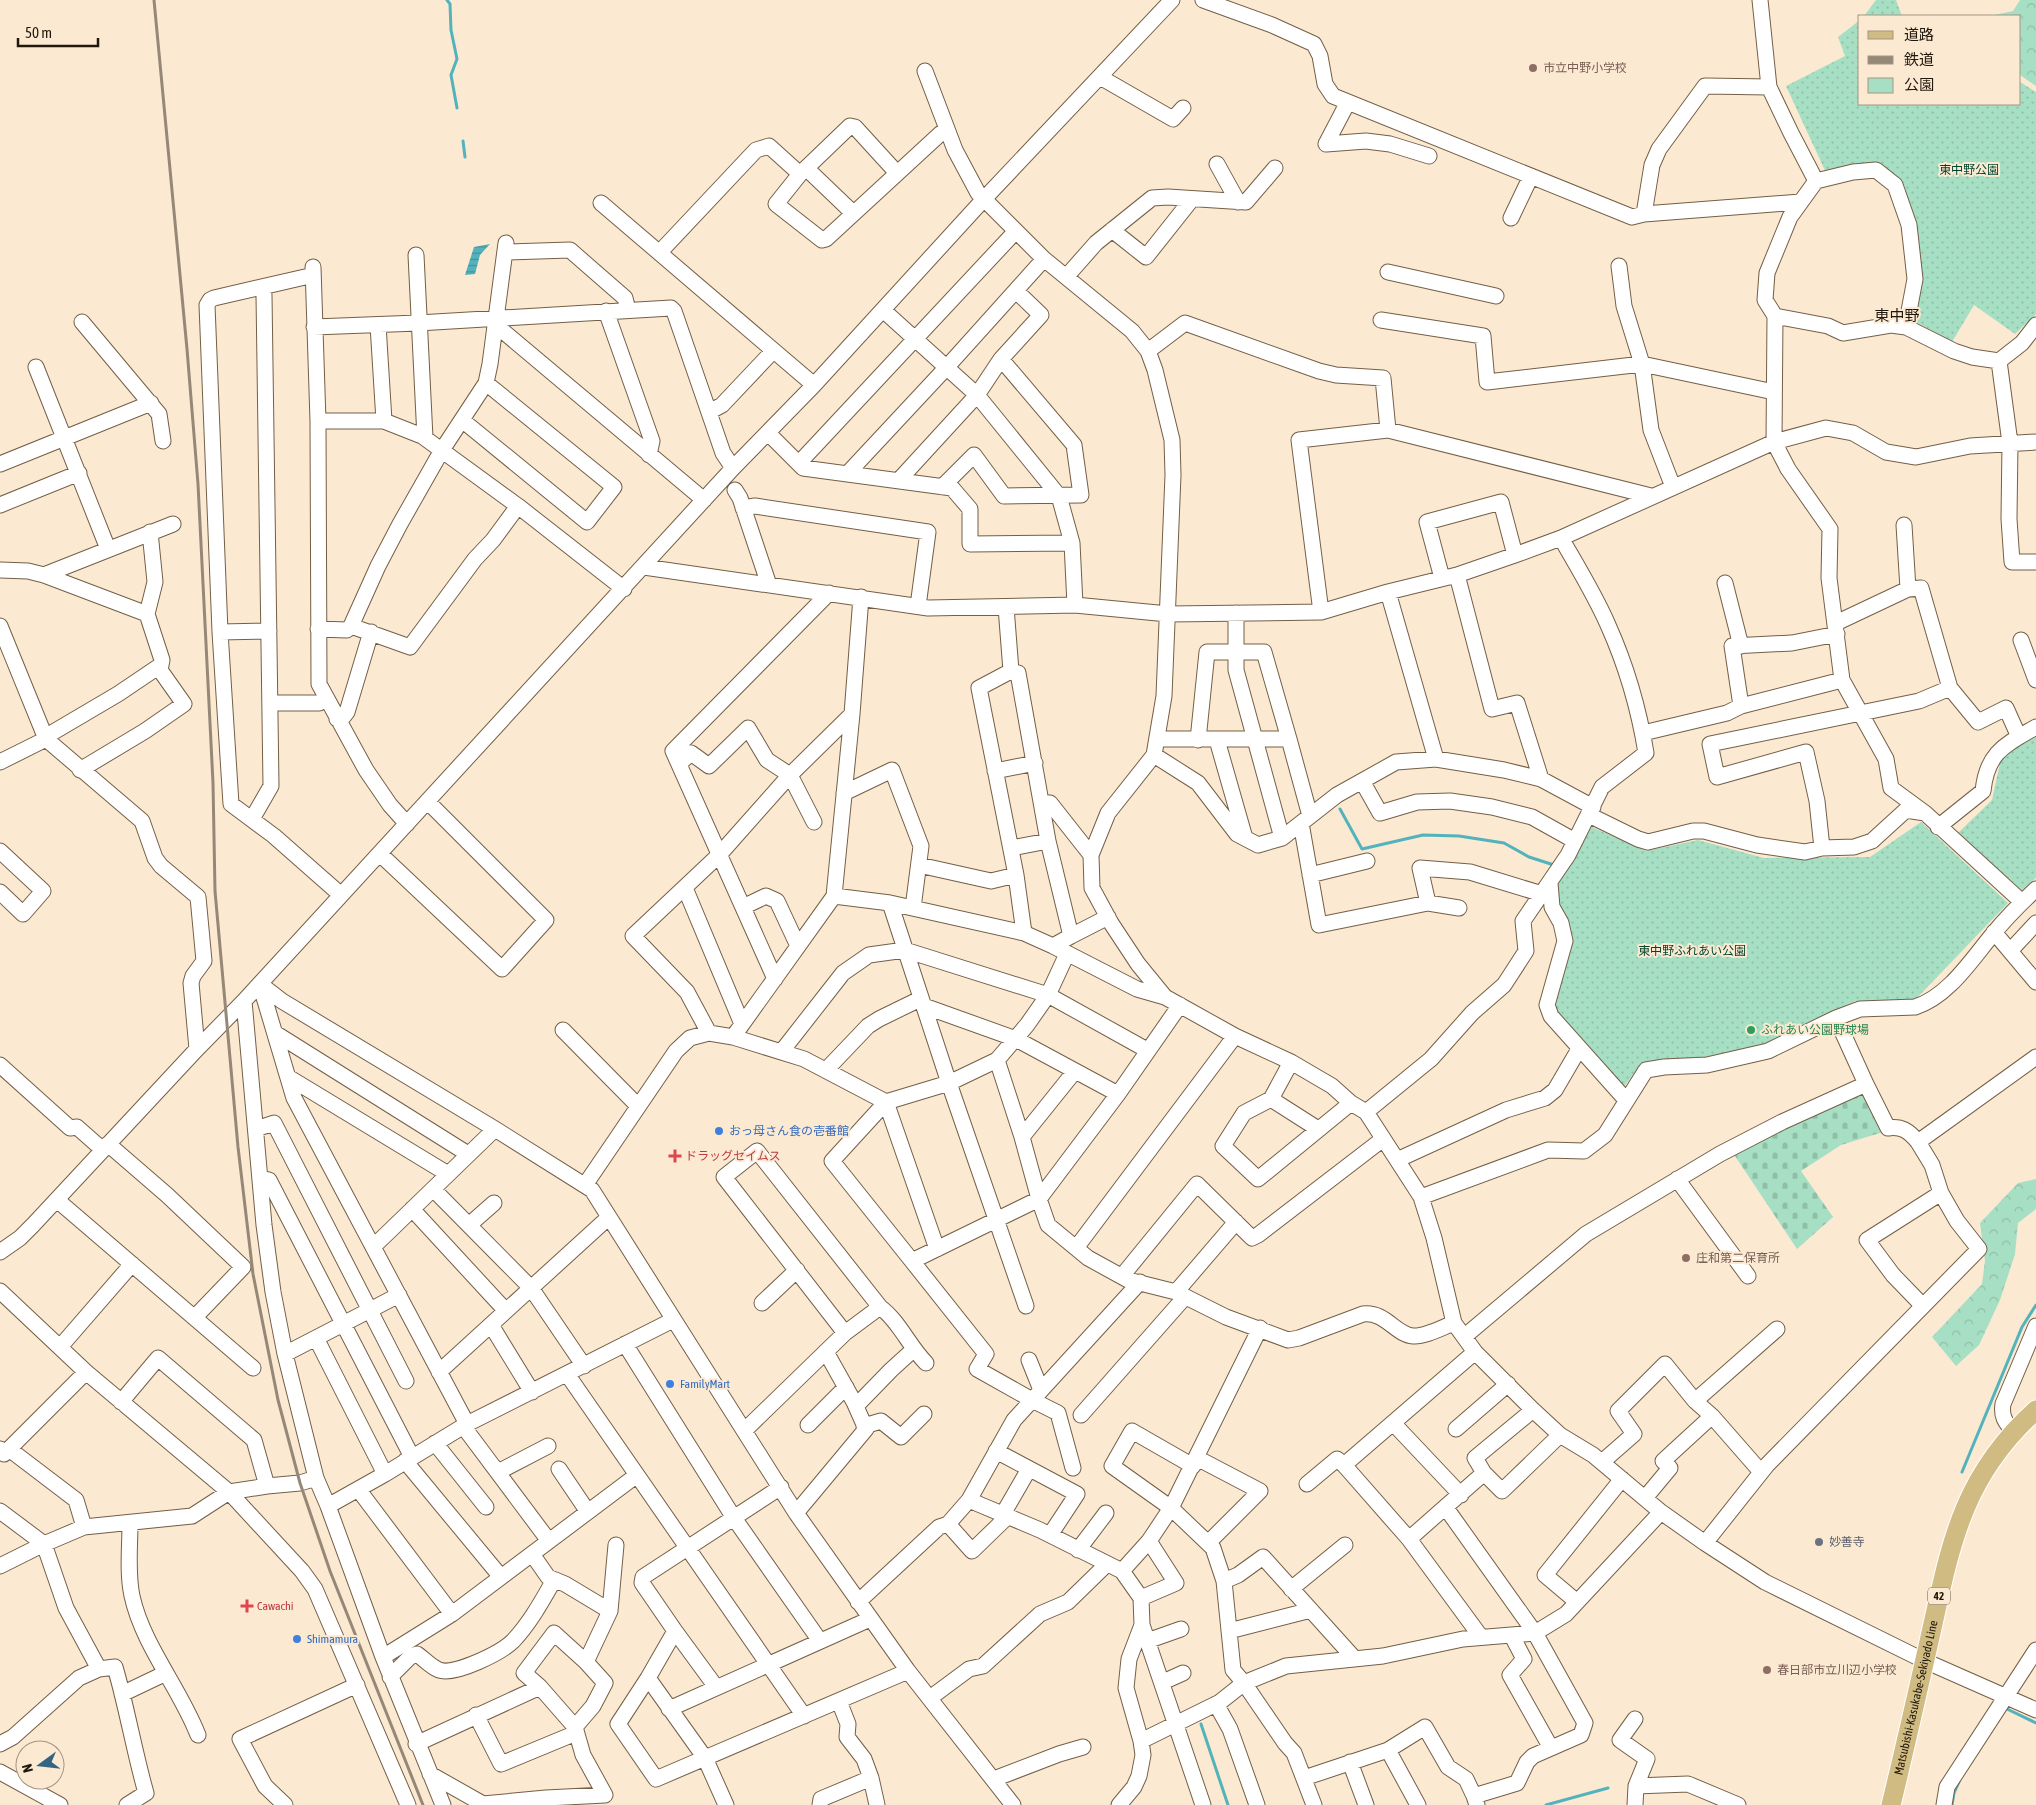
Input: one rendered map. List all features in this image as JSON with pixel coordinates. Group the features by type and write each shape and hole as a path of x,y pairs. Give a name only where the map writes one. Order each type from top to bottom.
{"main road":[{"name":"Matsubishi-Kasukabe-Sekiyado Line","path":"1891,1805 1943,1578 1959,1520 1971,1492 1985,1468 2013,1431 2036,1410"}],"street":[{"path":"0,1252 20,1238 197,1049 244,1002 733,468 814,385 984,199 1172,0"},
{"path":"1203,0 1272,25 1314,44 1320,56 1325,84 1333,96 1632,217 1644,214 1800,202"},
{"path":"1760,0 1769,87 1790,133 1816,181"},
{"path":"925,72 955,150 978,193 1044,259 1125,325 1148,351 1155,370 1172,440 1173,476 1164,696 1154,755 1108,813 1091,855 1092,888 1138,964 1165,997"},
{"path":"1100,77 1173,119 1183,108"},
{"path":"1644,214 1652,164 1658,149 1705,86 1769,87"},
{"path":"1348,102 1326,144 1366,141 1390,144 1429,156"},
{"path":"897,173 854,127 850,126 803,171 776,204 819,238 822,240 826,239 940,134 947,130"},
{"path":"660,252 756,150 762,147 769,146 803,171 853,213"},
{"path":"1217,164 1238,202"},
{"path":"1066,277 1096,243 1152,198 1246,202 1275,168"},
{"path":"1906,327 1915,279 1909,225 1895,185 1876,170 1853,172 1816,181 1790,217 1767,272 1766,300 1775,316 1774,442 1788,469 1830,528 1828,578 1842,680 1886,758 1891,788 1925,813 1938,828 2022,902"},
{"path":"1510,218 1531,176"},
{"path":"1112,230 1146,257 1192,199"},
{"path":"601,203 814,385"},
{"path":"799,463 1015,232"},
{"path":"318,629 347,630 351,626 378,566 442,450 486,384 506,247 570,250 625,298 628,310"},
{"path":"416,255 425,438"},
{"path":"848,473 1044,259"},
{"path":"1619,266 1624,306 1642,364 1651,430 1673,487"},
{"path":"341,895 274,836 231,804 220,632 207,305 214,298 304,276 313,272 318,421 318,684 366,770 390,805 407,824"},
{"path":"1388,272 1496,296"},
{"path":"252,819 271,786 264,305 262,287"},
{"path":"899,480 977,395 991,377 1001,359 1041,315 1016,291"},
{"path":"314,327 418,323 496,324 606,312 671,308 674,311 723,453 733,468"},
{"path":"883,310 977,395 1059,496 1072,543 1075,605"},
{"path":"606,312 652,441 649,455"},
{"path":"1775,316 1828,326 1843,333 1890,325 1906,327 1954,351 1972,357 1999,361 2022,343 2036,326"},
{"path":"1381,320 1483,336 1487,382 1642,364 1774,392"},
{"path":"82,322 159,414 164,441"},
{"path":"1148,351 1185,323 1319,371 1336,375 1383,378 1388,430"},
{"path":"496,324 704,500"},
{"path":"378,325 384,420"},
{"path":"709,412 722,405 772,351"},
{"path":"942,487 974,456 1004,496 1081,495 1074,445 1001,359"},
{"path":"1999,361 2010,444 2009,519 2012,562 2036,562"},
{"path":"36,367 108,548"},
{"path":"462,420 588,522 614,487 486,384"},
{"path":"0,464 151,403"},
{"path":"318,421 384,420 425,438 518,506 624,589"},
{"path":"644,567 918,606 1006,607 1075,605 1168,614 1321,612 1450,576 1515,555 1561,538 1774,442 1826,428 1853,433 1886,452 1916,457 1970,446 2036,442"},
{"path":"1321,612 1299,440 1388,430 1651,496"},
{"path":"768,433 803,468 952,488 970,509 970,544 1072,543"},
{"path":"0,506 79,474"},
{"path":"735,490 740,498 769,585"},
{"path":"1515,555 1501,502 1427,522 1450,576 1492,709 1517,703 1541,779"},
{"path":"351,626 410,648 475,559 493,540 518,506"},
{"path":"743,508 755,506 928,532 918,606"},
{"path":"44,575 108,548 173,524"},
{"path":"1904,525 1908,589"},
{"path":"80,770 145,731 184,704 160,670 162,660 148,614 155,582 150,532"},
{"path":"1366,1112 1431,1059 1472,1013 1504,985 1526,951 1523,921 1575,841 1602,788 1646,753 1643,734 1623,662 1608,624 1561,538"},
{"path":"0,570 28,571 44,575 148,614"},
{"path":"1725,583 1741,646"},
{"path":"1741,706 1732,646 1792,643 1836,629 1908,589 1921,588 1950,688 1978,722 2006,708 2019,737"},
{"path":"1388,592 1436,759"},
{"path":"775,978 674,752 829,593"},
{"path":"733,1037 834,896 852,714 861,597"},
{"path":"1006,607 1011,672"},
{"path":"1236,613 1236,670 1282,838"},
{"path":"0,626 45,738 80,770 142,821 155,858 161,866 198,898 204,961 193,976 191,983 197,1049"},
{"path":"220,632 269,631"},
{"path":"337,719 344,716 347,712 371,632"},
{"path":"2021,640 2036,680"},
{"path":"1198,740 1207,652 1264,652 1289,740 1306,819 1310,875 1319,925 1428,903 1459,908"},
{"path":"0,762 45,738 118,694 161,665"},
{"path":"1024,933 1016,874 979,688 1011,672 1018,673 1048,841 1071,936"},
{"path":"1643,734 1727,714 1741,706 1842,680"},
{"path":"1822,848 1817,801 1806,752 1717,777 1710,744 1919,701 1950,688"},
{"path":"270,703 319,703 326,699"},
{"path":"708,1033 687,992 633,936 719,855 790,775 852,714"},
{"path":"1938,828 1983,791 1985,772 1995,754 2036,727"},
{"path":"679,764 691,753 709,766 748,728 767,760 790,775 814,822"},
{"path":"1157,739 1289,740"},
{"path":"1217,740 1245,838"},
{"path":"1154,755 1198,783 1237,834 1258,845 1282,838 1337,795 1396,762 1436,759 1504,770 1541,779 1638,839 1648,842 1693,831 1757,845 1805,852 1822,848 1854,847 1872,841 1906,810 1925,813"},
{"path":"995,771 1035,763"},
{"path":"844,792 892,770 921,846 913,908"},
{"path":"1362,781 1380,812 1417,802 1450,801 1492,807 1532,817 1575,841"},
{"path":"380,854 502,969 546,920 428,802"},
{"path":"1042,802 1050,803 1091,855"},
{"path":"1010,848 1048,841"},
{"path":"0,852 43,891 23,914 0,892"},
{"path":"1310,875 1366,861"},
{"path":"919,865 992,881 1016,874"},
{"path":"1428,903 1420,868 1470,872 1546,888"},
{"path":"685,888 742,1024"},
{"path":"1546,888 1552,907 1562,923 1565,941 1547,1005 1551,1016 1626,1100"},
{"path":"1421,1197 1548,1150 1584,1151 1605,1135 1646,1070 1664,1067 1708,1065 1768,1051 1836,1018 1860,1009 1923,1005 1957,979 1994,932 2036,889"},
{"path":"743,907 766,896 777,901 798,946"},
{"path":"834,896 890,903 1024,933 1054,946 1137,989 1165,997 1235,1036 1292,1062 1332,1086 1351,1103 1366,1112 1421,1197 1434,1238 1454,1323 1475,1352 1560,1435 1602,1462 1660,1512 1765,1582 1925,1661 2036,1710"},
{"path":"890,903 949,1083 1026,1306"},
{"path":"1054,946 1108,917"},
{"path":"2010,951 2036,923"},
{"path":"1994,932 2036,982"},
{"path":"782,1051 843,973 869,955 905,950 1048,995 1147,1050"},
{"path":"1067,954 1048,995 1016,1039 997,1060 949,1083 886,1102 832,1161 986,1354 977,1368 1037,1395 1058,1412 1073,1468"},
{"path":"260,984 294,1098 399,1294 465,1425 549,1541"},
{"path":"260,984 282,1001 495,1129 592,1190 796,1513 908,1671 1013,1805"},
{"path":"244,1002 260,1178 273,1292 285,1354 316,1478 416,1744 443,1805"},
{"path":"826,1070 868,1026 879,1019 922,1002 1016,1039 1118,1094"},
{"path":"912,1262 1039,1199 1118,1094 1180,1005"},
{"path":"1705,1543 1762,1472 1979,1249 1957,1221 1942,1193 1932,1165 1918,1142 1910,1132 1898,1127 1888,1128 1836,1018"},
{"path":"563,1030 638,1106"},
{"path":"275,1033 468,1154"},
{"path":"585,1185 676,1051 690,1038 708,1033 733,1037 804,1059 886,1102 937,1249"},
{"path":"1076,1248 1235,1036"},
{"path":"1397,1160 1506,1110 1545,1098 1554,1090 1579,1049"},
{"path":"1918,1142 2036,1057"},
{"path":"997,1060 1048,1225 1088,1258 1122,1276 1181,1294 1226,1317 1260,1328 1288,1340 1299,1338 1363,1314 1373,1313 1411,1336 1418,1336 1454,1323"},
{"path":"1292,1062 1271,1099 1244,1113 1223,1146 1258,1179 1351,1103"},
{"path":"0,1065 70,1128 77,1127 168,1195 242,1267 195,1317"},
{"path":"1022,1137 1075,1070"},
{"path":"288,1077 448,1174"},
{"path":"1465,1336 1586,1234 1720,1154 1782,1122 1866,1084"},
{"path":"1271,1099 1318,1129"},
{"path":"256,1129 274,1123 406,1381"},
{"path":"373,1247 495,1129"},
{"path":"1122,1276 1197,1184 1252,1238 1383,1139"},
{"path":"846,1333 724,1177 757,1151 880,1307 890,1314 914,1350 926,1363"},
{"path":"260,1178 269,1180 343,1324 409,1459 501,1577"},
{"path":"1678,1179 1748,1276"},
{"path":"433,1189 531,1288 584,1366"},
{"path":"1923,1306 1893,1275 1867,1240 1942,1193"},
{"path":"57,1200 253,1368"},
{"path":"469,1225 494,1203"},
{"path":"412,1210 506,1311"},
{"path":"439,1372 608,1217"},
{"path":"1081,1415 1181,1294 1236,1222"},
{"path":"60,1347 132,1264"},
{"path":"762,1303 797,1270"},
{"path":"858,1602 939,1527 948,1524 969,1500 1014,1420 1140,1282"},
{"path":"0,1291 86,1372 229,1492 302,1571 315,1589 408,1805"},
{"path":"285,1354 399,1294"},
{"path":"744,1430 846,1333 880,1307"},
{"path":"328,1506 465,1425 673,1320"},
{"path":"491,1325 532,1392"},
{"path":"2013,1431 2006,1423 2002,1413 2003,1404 2036,1326"},
{"path":"1122,1571 1149,1541 1171,1508 1260,1328"},
{"path":"1696,1401 1777,1329"},
{"path":"316,1338 385,1474"},
{"path":"625,1344 734,1518 820,1641"},
{"path":"856,1406 891,1370 914,1350"},
{"path":"796,1513 866,1429 856,1406 826,1352"},
{"path":"1344,1465 1475,1352"},
{"path":"121,1402 158,1358 254,1440 267,1486"},
{"path":"1029,1360 1037,1395"},
{"path":"1602,1462 1634,1434 1618,1411 1665,1364 1696,1401 1712,1416 1762,1472"},
{"path":"84,1527 76,1500 5,1449 86,1372"},
{"path":"567,1374 804,1716"},
{"path":"1456,1429 1508,1384"},
{"path":"808,1425 846,1387"},
{"path":"1533,1410 1475,1458 1484,1473 1502,1491 1560,1435"},
{"path":"864,1426 881,1421 901,1437 924,1414"},
{"path":"1645,1498 1670,1468 1663,1461 1712,1416"},
{"path":"1393,1423 1461,1495"},
{"path":"1208,1543 1260,1491 1132,1431 1112,1466 1171,1508 1213,1548 1224,1581 1234,1670 1294,1753 1314,1805"},
{"path":"435,1443 486,1507"},
{"path":"498,1472 548,1446"},
{"path":"996,1451 1077,1494 1050,1535"},
{"path":"1308,1484 1337,1459 1344,1465 1409,1538 1482,1637"},
{"path":"559,1469 588,1512"},
{"path":"948,1524 972,1551 1004,1520 1003,1514 1029,1469"},
{"path":"1409,1538 1461,1495 1484,1473"},
{"path":"383,1657 452,1614 637,1475"},
{"path":"3,1561 84,1527 192,1516 229,1492 300,1483 316,1478"},
{"path":"1578,1602 1545,1574 1622,1479"},
{"path":"716,1687 642,1583 644,1577 781,1487"},
{"path":"358,1489 452,1614"},
{"path":"969,1500 1050,1535 1122,1571 1141,1598 1142,1625 1203,1805"},
{"path":"1304,1778 1388,1750 1425,1726 1448,1768 1466,1780 1475,1801 1517,1783 1527,1762 1533,1756 1581,1735 1585,1723 1535,1634 1446,1508"},
{"path":"0,1511 44,1544 66,1608 98,1669"},
{"path":"1078,1550 1106,1512"},
{"path":"1141,1741 1216,1704 1244,1682 1286,1666 1383,1656 1463,1639 1535,1634 1566,1614 1660,1512"},
{"path":"130,1523 132,1596 141,1623 189,1712 198,1735"},
{"path":"1141,1598 1176,1583 1149,1541"},
{"path":"586,1662 610,1612 616,1545"},
{"path":"1292,1589 1345,1545"},
{"path":"532,1554 548,1577 610,1612"},
{"path":"1224,1581 1238,1575 1263,1557 1354,1658"},
{"path":"930,1698 969,1669 983,1666 1040,1614 1068,1602 1107,1564"},
{"path":"390,1676 410,1657 417,1654 439,1670 449,1671 471,1666 512,1642 537,1611 554,1580"},
{"path":"1229,1631 1311,1610"},
{"path":"669,1709 870,1619"},
{"path":"1120,1805 1134,1787 1139,1776 1143,1755 1141,1741 1126,1688 1129,1659 1142,1625"},
{"path":"1148,1641 1181,1629"},
{"path":"675,1631 648,1678 618,1724 656,1779 908,1671"},
{"path":"430,1774 483,1805 605,1795 583,1755 576,1730 540,1687 524,1673 554,1633 586,1662 605,1683 593,1706 576,1730 500,1764 476,1715"},
{"path":"1512,1636 1524,1659 1510,1675 1551,1748"},
{"path":"1944,1805 1947,1787 2010,1697 2036,1650"},
{"path":"0,1744 13,1737 79,1678 98,1669 115,1666 134,1751 146,1793 127,1805"},
{"path":"122,1694 166,1672"},
{"path":"1162,1682 1183,1673"},
{"path":"648,1678 705,1758 726,1805"},
{"path":"285,1805 265,1786 240,1739 357,1685"},
{"path":"416,1744 540,1687"},
{"path":"839,1701 848,1724 847,1737 864,1759 871,1778 877,1805"},
{"path":"1216,1704 1230,1728 1257,1805"},
{"path":"1635,1719 1620,1740 1647,1759 1636,1786 1635,1805"},
{"path":"994,1779 1059,1754 1083,1748"},
{"path":"1388,1750 1418,1805"},
{"path":"1350,1762 1366,1805"},
{"path":"0,1772 60,1805"},
{"path":"820,1805 821,1800 871,1778"},
{"path":"1636,1786 1688,1784 1703,1798 1738,1805"}],"green space":[{"path":"1876,0 1896,0 1902,15 1865,15"},
{"path":"2020,0 2036,0 2036,86 2021,76 2021,15 1995,15 2013,11"},
{"name":"東中野公園","path":"1858,22 1858,105 2021,105 2021,83 2036,92 2036,314 2015,334 1974,305 1952,342 1916,322 1922,282 1918,239 1904,185 1882,164 1856,166 1828,177 1786,86 1845,56 1838,37"},
{"path":"2036,735 2036,878 2022,890 1958,833 1992,800 2002,754"},
{"name":"東中野ふれあい公園","path":"1921,822 2008,903 1914,1001 1855,1001 1765,1044 1706,1057 1641,1064 1623,1088 1547,1005 1570,932 1550,883 1592,827 1646,851 1698,840 1764,858 1870,857"},
{"path":"1863,1093 1883,1132 1841,1145 1801,1171 1833,1217 1797,1249 1733,1153 1785,1126"},
{"path":"2036,1179 2036,1209 2018,1223 2015,1254 2000,1300 1979,1345 1956,1366 1932,1337 1982,1284 1985,1261 1980,1223 2018,1183"}],"water":[{"path":"490,244 480,255 475,274 465,275 474,247"}],"waterway":[{"path":"447,0 450,4 451,30 457,59 451,75 457,108"},
{"path":"463,141 465,157"},
{"path":"1340,809 1362,849 1423,835 1459,836 1504,843 1529,857 1554,865"},
{"path":"1962,1472 2022,1327 2036,1305"},
{"path":"2005,1708 2036,1723"},
{"path":"1201,1724 1228,1805"},
{"path":"1952,1805 1954,1793 1959,1782"},
{"path":"1546,1805 1608,1788"}],"railway":[{"path":"154,0 198,484 213,783 215,891 238,1147 253,1274 278,1400 300,1483 330,1571 423,1805"}],"place":[{"name":"市立中野小学校","path":"1533,68"},
{"name":"ふれあい公園野球場","path":"1751,1030"},
{"name":"おっ母さん食の壱番館","path":"719,1131"},
{"name":"ドラッグセイムス","path":"675,1156"},
{"name":"庄和第二保育所","path":"1686,1258"},
{"name":"FamilyMart","path":"670,1384"},
{"name":"妙善寺","path":"1819,1542"},
{"name":"Cawachi","path":"247,1606"},
{"name":"Shimamura","path":"297,1639"},
{"name":"春日部市立川辺小学校","path":"1767,1670"}],"district":[{"name":"東中野","path":"1897,315"}]}
